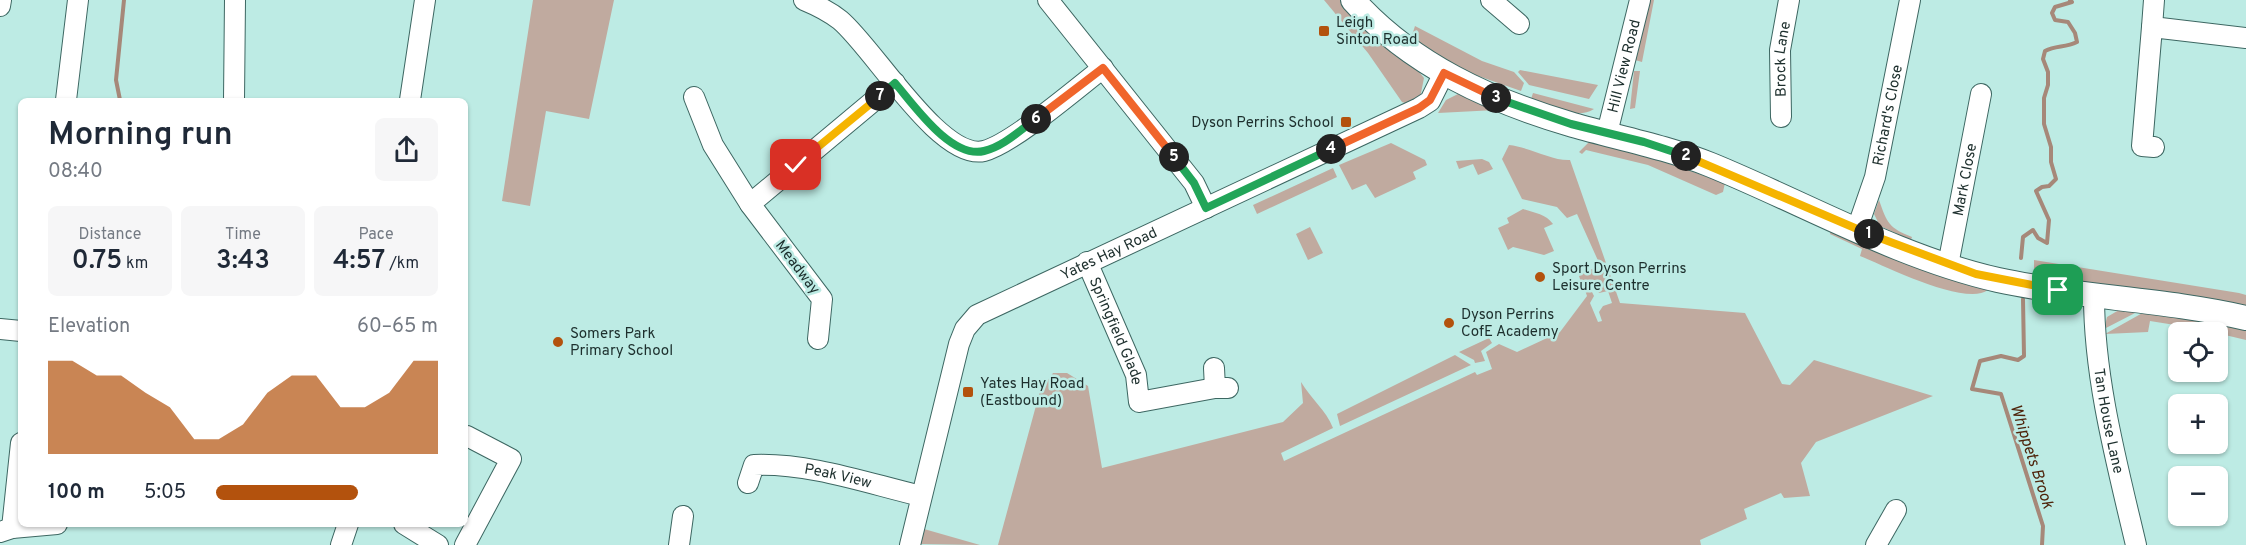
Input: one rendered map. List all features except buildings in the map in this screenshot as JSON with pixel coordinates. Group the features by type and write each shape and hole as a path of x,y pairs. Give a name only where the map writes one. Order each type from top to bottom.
{"main road":[{"path":"1353,0 1410,52 1444,73 1503,101 1571,124 1673,151 1948,265 1998,280 2094,296 2164,302 2246,318"}],"street":[{"path":"0,6 1,0"},
{"path":"66,98 78,0"},
{"path":"234,0 234,98"},
{"path":"410,98 425,0"},
{"path":"804,0 840,20 945,138 968,152 984,151 1005,142 1103,68"},
{"path":"1048,0 1194,183 1206,208"},
{"path":"1491,0 1519,24"},
{"name":"Hill View Road","path":"1607,133 1640,0"},
{"name":"Brock Lane","path":"1781,117 1780,50 1790,0"},
{"name":"Richard's Close","path":"1857,229 1875,177 1910,0"},
{"path":"2141,146 2154,0"},
{"path":"2152,27 2246,38"},
{"name":"Yates Hay Road","path":"910,545 959,344 965,329 977,315 1419,108 1430,100 1444,73"},
{"path":"750,204 895,83"},
{"name":"Mark Close","path":"1948,265 1981,94"},
{"name":"Meadway","path":"694,97 713,145 750,204 822,299 818,339"},
{"name":"Springfield Glade","path":"1087,262 1136,375 1134,404 1221,388 1214,368"},
{"name":"Tan House Lane","path":"2094,296 2095,338 2109,424 2136,545"},
{"path":"0,329 18,331"},
{"path":"465,545 511,459 468,437"},
{"path":"18,460 6,530 32,527"},
{"name":"Peak View","path":"751,466 805,468 921,496"},
{"path":"1876,545 1896,510"},
{"path":"679,545 683,516"},
{"path":"341,545 347,527"},
{"path":"409,527 438,545"}],"shaded area":[{"path":"533,0 614,0 589,119 546,111 530,206 502,201"},
{"path":"1324,0 1341,0 1372,33 1420,73 1424,78 1420,98 1408,104 1402,102 1368,53"},
{"path":"1647,0 1654,0 1642,62 1635,60"},
{"path":"1415,26 1482,61 1514,72 1524,83 1521,91 1464,71 1410,41"},
{"path":"1520,70 1598,85 1589,99 1529,85 1518,72"},
{"path":"1634,71 1640,71 1635,108 1630,109"},
{"path":"1533,93 1594,109 1579,113 1563,111 1531,99"},
{"path":"1458,94 1496,110 1438,113 1446,100"},
{"path":"1589,142 1647,156 1725,183 1723,192 1716,195 1648,165 1586,150 1582,154 1579,152"},
{"path":"1391,143 1425,160 1427,165 1413,172 1416,179 1375,198 1366,184 1352,190 1339,165"},
{"path":"1509,145 1570,160 1620,303 1745,313 1782,384 1790,385 1814,360 1933,396 1816,442 1801,463 1810,496 1784,498 1781,493 1744,509 1747,519 1700,540 1701,545 998,545 1040,391 1053,373 1067,373 1088,386 1102,468 1283,422 1303,403 1301,382 1333,428 1281,453 1284,461 1475,372 1477,375 1492,369 1486,352 1499,344 1517,352 1560,332 1587,296 1584,287 1588,284 1594,296 1590,303 1598,322 1602,321 1599,312 1603,306 1612,303 1608,291 1599,293 1590,281 1582,285 1579,276 1600,265 1577,214 1567,218 1557,207 1522,199 1502,159"},
{"path":"1482,159 1489,162 1493,169 1478,175 1473,164 1459,169 1456,161"},
{"path":"1333,168 1337,177 1257,214 1253,205"},
{"path":"1879,200 1890,224 1898,231 1912,237 1911,240 1880,226 1874,214"},
{"path":"1523,209 1543,216 1553,224 1544,228 1554,251 1544,255 1513,247 1508,250 1498,228 1509,223 1507,218"},
{"path":"1832,226 1988,290 1977,294 1962,293 1906,276 1860,256 1862,249 1830,234"},
{"path":"1310,227 1323,253 1308,260 1296,234"},
{"path":"2034,260 2239,293 2246,295 2246,309 2034,275"},
{"path":"2119,310 2139,311 2104,329 2107,317"},
{"path":"2146,311 2219,322 2168,322 2168,324 2150,321 2148,332 2105,334"},
{"path":"2228,323 2246,326 2246,340 2228,336"},
{"path":"1489,338 1492,343 1481,351 1485,361 1475,363 1474,360 1459,352"},
{"path":"1455,355 1471,365 1340,426 1337,414"},
{"path":"924,529 980,545 920,544"}],"waterway":[{"path":"120,98 116,80 124,0"},
{"name":"Whippets Brook","path":"2021,258 2023,237 2033,230 2038,238 2047,243 2049,220 2036,191 2049,186 2056,179 2051,162 2051,147 2044,124 2044,98 2048,85 2048,72 2043,59 2045,51 2077,42 2075,33 2068,22 2055,20 2052,13 2055,7 2072,2 2070,0"},
{"name":"Whippets Brook","path":"2023,299 2024,356 2018,360 2001,356 1980,361 1972,389 2001,394 2043,526 2042,545"}],"place":[{"name":"Leigh Sinton Road","path":"1324,31"},
{"name":"Dyson Perrins School","path":"1346,122"},
{"name":"Sport Dyson Perrins Leisure Centre","path":"1540,277"},
{"name":"Dyson Perrins CofE Academy","path":"1449,323"},
{"name":"Somers Park Primary School","path":"558,342"},
{"name":"Yates Hay Road (Eastbound)","path":"968,392"}],"route":[{"path":"796,165 895,83 945,138 968,152 984,151 1005,142 1103,68 1194,183 1206,208 1419,108 1430,100 1444,73 1485,94 1524,108 1571,124 1644,142 1708,164 1825,216 1948,265 1998,280 2058,290"}]}
